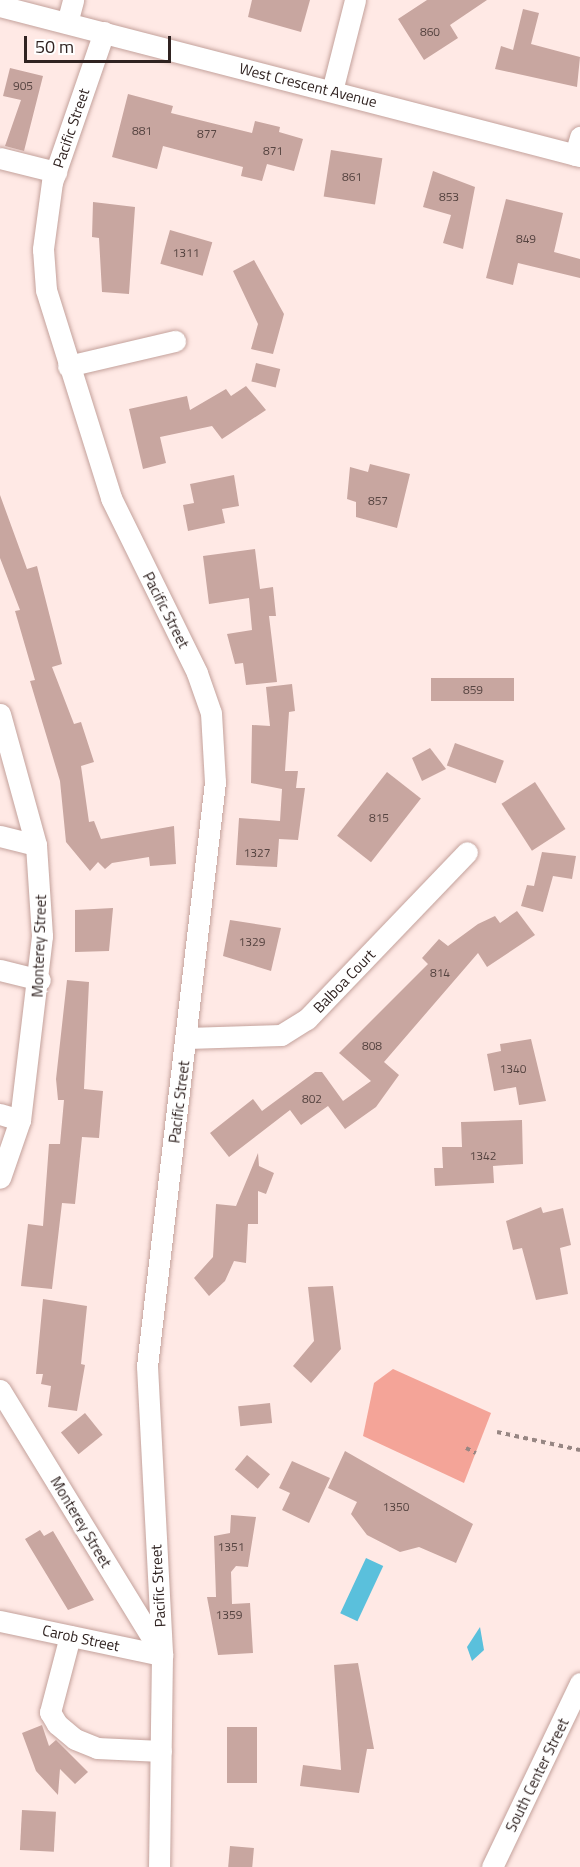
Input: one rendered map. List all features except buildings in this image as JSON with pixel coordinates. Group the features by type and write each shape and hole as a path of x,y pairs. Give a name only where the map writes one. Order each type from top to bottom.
{"street":[{"path":"67,23 73,0"},
{"path":"332,90 355,0"},
{"name":"West Crescent Avenue","path":"0,6 332,90 578,149"},
{"name":"Pacific Street","path":"104,32 56,172 43,249 45,279 68,366 111,498 179,631 211,713 215,783 147,1366 162,1655 159,1867"},
{"path":"0,158 56,172"},
{"path":"68,366 175,342"},
{"name":"Monterey Street","path":"0,714 36,845 40,980 10,1117 0,1178"},
{"path":"0,837 36,845"},
{"name":"Balboa Court","path":"187,1038 281,1035 307,1019 468,852"},
{"path":"0,970 40,980"},
{"name":"Monterey Street","path":"0,1390 162,1655"},
{"name":"Carob Street","path":"0,1621 162,1655"},
{"path":"70,1636 50,1712 57,1724 75,1739 97,1748 161,1751"},
{"name":"South Center Street","path":"492,1867 578,1695"}],"path":[{"path":"498,1432 580,1450"},
{"path":"466,1448 476,1453"}],"shaded area":[{"path":"393,1369 491,1413 464,1483 363,1436 374,1383"}],"water":[{"path":"366,1558 383,1566 357,1621 340,1613"},
{"path":"480,1627 484,1650 472,1661 467,1647"}]}
